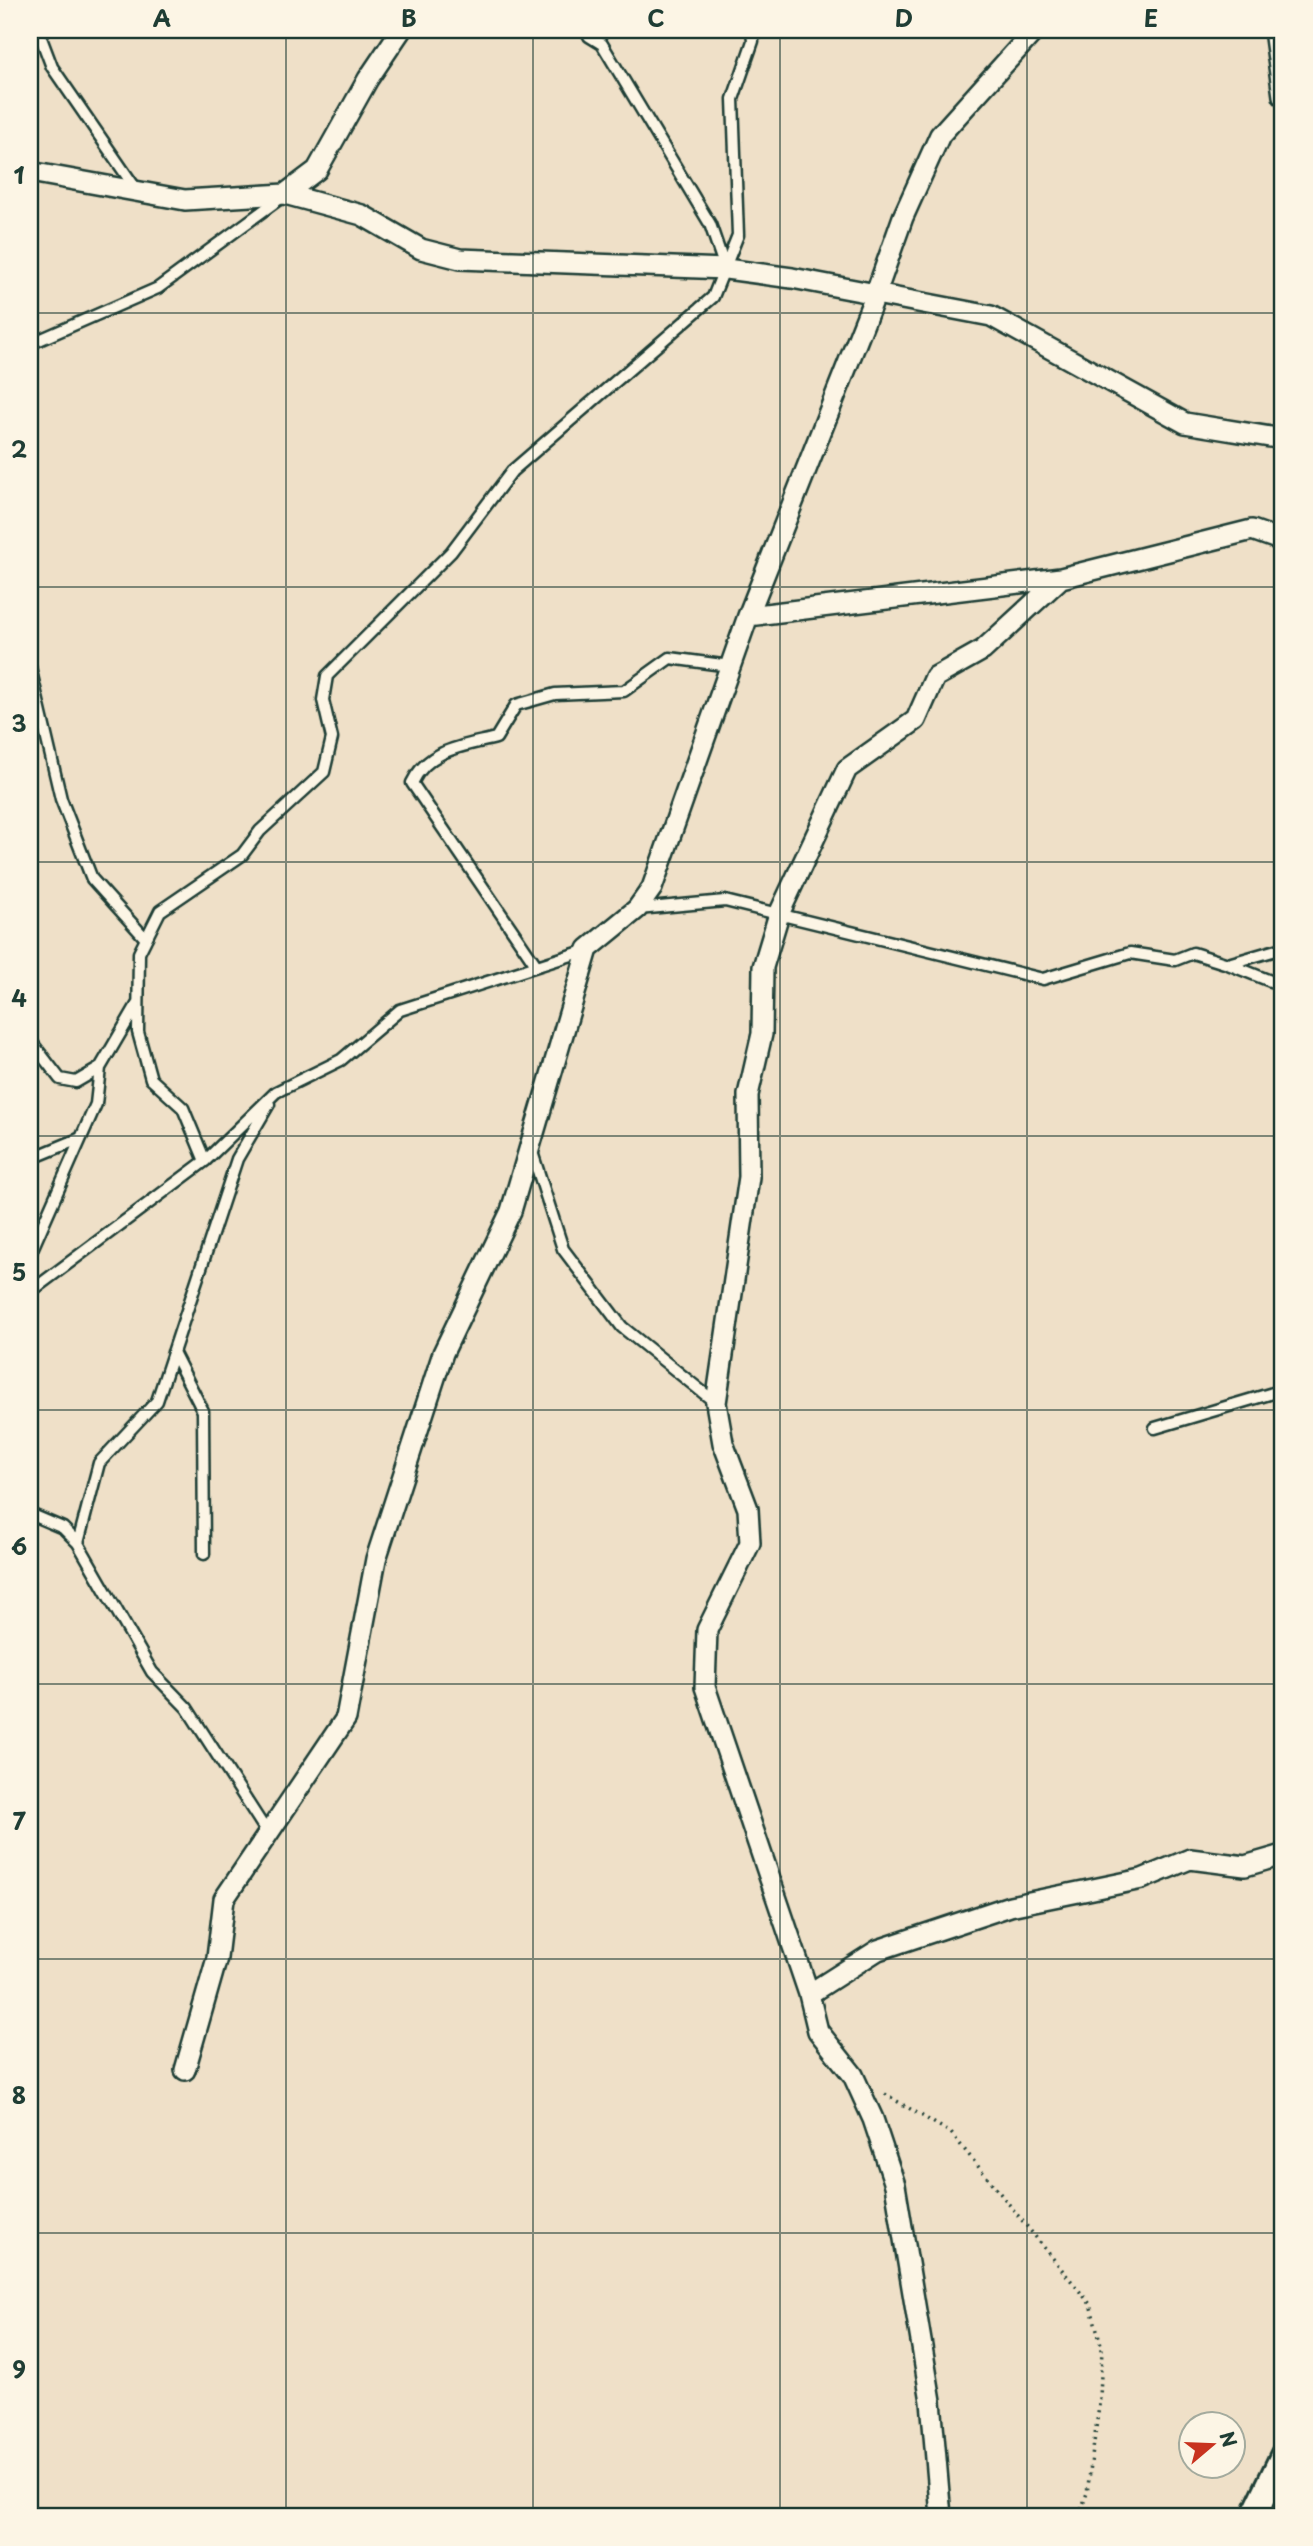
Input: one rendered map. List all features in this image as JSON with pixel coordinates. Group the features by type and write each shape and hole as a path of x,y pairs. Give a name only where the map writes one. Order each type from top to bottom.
{"street":[{"path":"285,194 317,170 368,79 401,30"},
{"path":"185,2070 217,1958 224,1899 346,1718 376,1559 443,1353 510,1211 588,949 637,909 652,888 748,616 877,293 903,217 940,135 1035,30"},
{"path":"1274,30 1283,96"},
{"path":"30,172 185,200 285,194 362,215 421,249 460,259 726,269 877,293 991,316 1185,423 1283,439"},
{"path":"748,616 1060,578 1252,530 1283,541"},
{"path":"941,2516 931,2401 895,2185 873,2119 853,2075 818,2031 809,1994 705,1687 707,1630 750,1543 748,1509 723,1443 716,1403 749,1177 748,1095 762,1034 763,967 779,914 847,769 916,720 935,677 983,650 1060,578"},
{"path":"809,1994 878,1950 1010,1906 1142,1879 1190,1859 1245,1866 1283,1856"},
{"path":"1263,2510 1283,2456"}],"lane":[{"path":"38,30 52,67 138,192"},
{"path":"587,30 589,36 602,44 710,224 726,269"},
{"path":"205,1161 183,1108 151,1079 138,1032 139,953 160,911 242,855 260,831 324,772 332,738 323,700 327,677 451,552 512,471 712,297 738,235 733,99 753,41 752,30"},
{"path":"30,344 158,288 285,194"},
{"path":"536,965 412,783 418,771 439,752 496,738 516,705 555,694 624,691 670,658 730,666"},
{"path":"30,667 61,799 92,879 146,939"},
{"path":"637,909 726,901 1043,979 1130,953 1175,960 1193,953 1283,986"},
{"path":"1228,964 1283,948"},
{"path":"30,1292 205,1161 276,1092 341,1060 400,1010 588,949"},
{"path":"30,1254 96,1104 100,1068 138,1003"},
{"path":"30,1040 60,1079 76,1082 100,1068"},
{"path":"78,1543 99,1462 157,1401 237,1159 276,1092"},
{"path":"30,1159 81,1138"},
{"path":"530,1145 564,1248 622,1327 716,1403"},
{"path":"173,1352 203,1411 204,1555"},
{"path":"1155,1428 1283,1390"},
{"path":"30,1514 63,1528 78,1543 152,1672 187,1708 268,1834"}],"path":[{"path":"853,2075 951,2133 1090,2304 1102,2348 1100,2399 1087,2493 1079,2516"}]}
